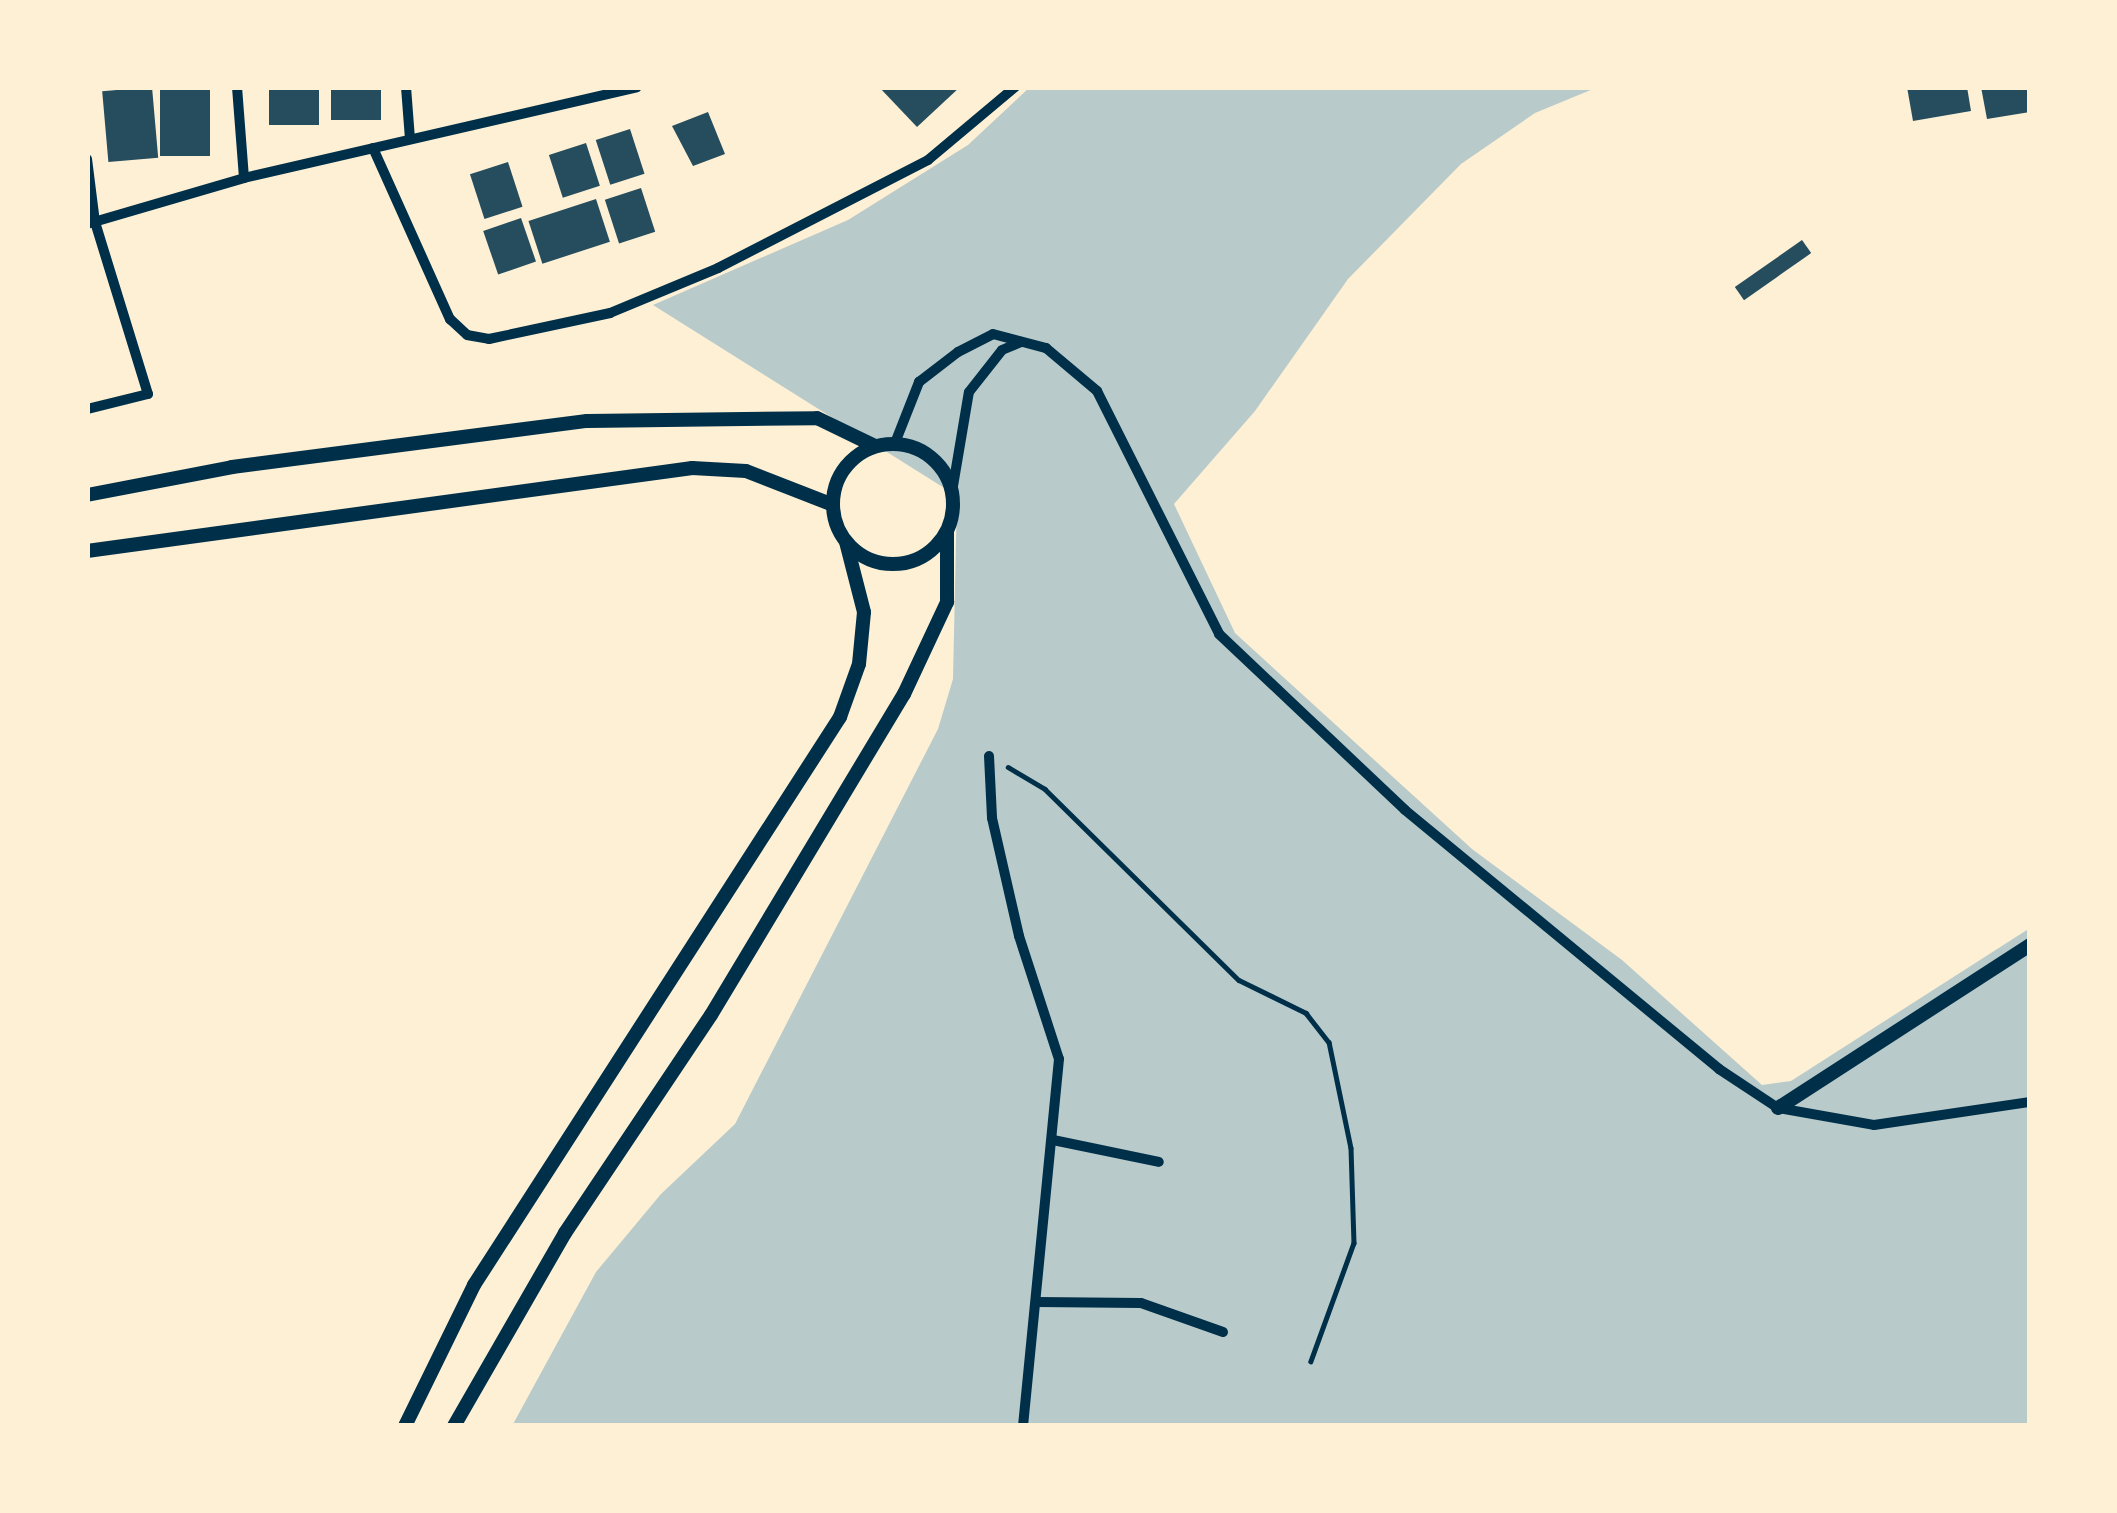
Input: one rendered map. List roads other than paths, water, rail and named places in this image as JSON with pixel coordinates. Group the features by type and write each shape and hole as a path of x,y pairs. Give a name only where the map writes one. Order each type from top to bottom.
{"street":[{"path":"237,87 244,178"},
{"path":"406,87 410,140"},
{"path":"91,223 244,178 410,140 577,94 637,87"},
{"path":"373,148 450,319 467,335 489,339 610,313 718,268 928,160 1015,87"},
{"path":"87,159 91,223 148,394 87,409"},
{"path":"895,443 919,382 992,334 1024,341 1075,365 1097,391 1220,634 1405,810 1719,1069 1778,1108 1874,1125 2030,1102"},
{"path":"454,1426 565,1233 711,1015 904,694 947,602 947,532 969,392 1002,350 1024,341"},
{"path":"87,496 232,467 587,421 817,418 875,446"},
{"path":"405,1426 474,1285 840,717 859,664 864,613 833,506 844,468 875,446 895,443 932,458 952,492"},
{"path":"87,550 692,468 746,471 833,506"},
{"path":"846,542 878,562 898,564 918,559 947,532"},
{"path":"989,756 1000,857 1059,1059 1023,1426"},
{"path":"1778,1108 2030,945"},
{"path":"1053,1140 1159,1162"},
{"path":"1037,1302 1141,1303 1223,1332"}]}
